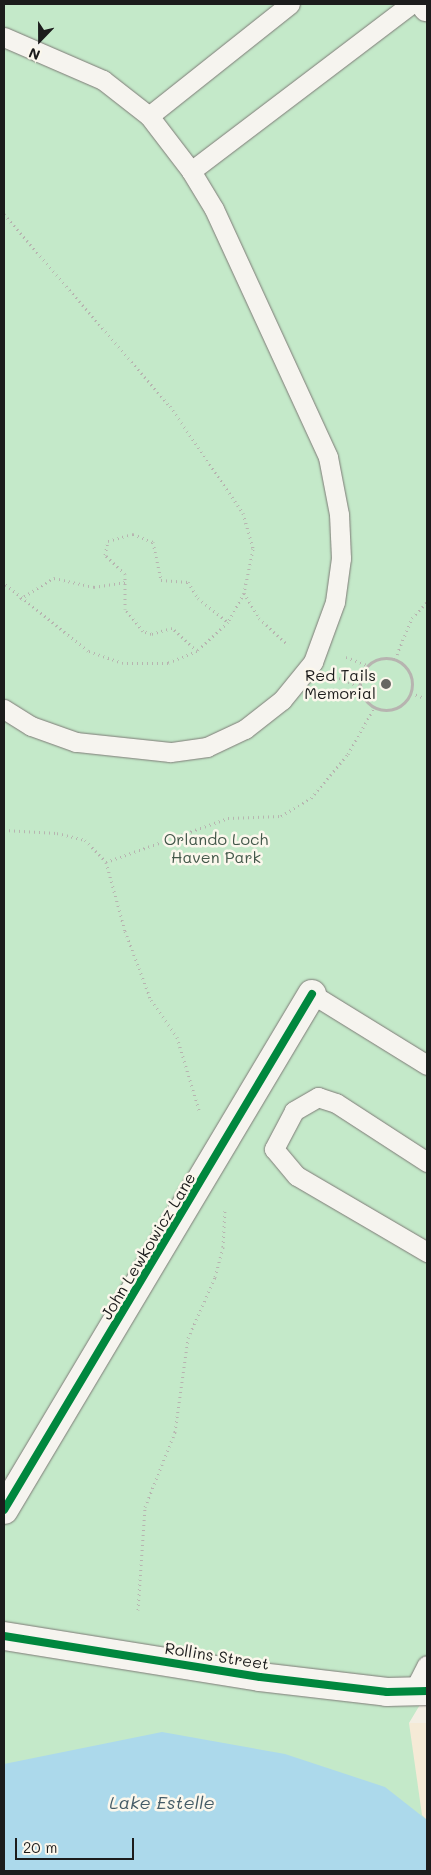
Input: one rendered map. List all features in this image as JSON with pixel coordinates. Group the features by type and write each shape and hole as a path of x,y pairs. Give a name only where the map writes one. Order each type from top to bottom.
{"street":[{"name":"John Lewkowicz Lane","path":"4,1510 312,994"},
{"name":"Rollins Street","path":"4,1636 260,1677 420,1692"}],"lane":[{"path":"149,116 290,4"},
{"path":"191,171 410,4"},
{"path":"4,37 103,80 149,116 191,171 214,209 328,457 339,514 335,602 313,662 282,700 245,729 207,747 170,752 76,742 31,726 4,709"},
{"path":"312,994 427,1064"},
{"path":"427,1162 336,1103 318,1097 294,1111 274,1148 297,1176 427,1252"},
{"path":"420,1692 427,1665"}],"path":[{"path":"4,214 170,406 217,471 243,513 253,549 244,593 228,622 198,651 168,664 123,664 88,651 20,599 4,583"},
{"path":"198,651 172,628 151,634 143,631 125,608 125,574 105,555 105,548 118,537 145,537 158,550 161,580 188,582 198,598 228,622"},
{"path":"20,599 54,578 94,587 126,582"},
{"path":"244,593 259,618 287,644"},
{"path":"395,659 412,618 427,602"},
{"path":"377,659 395,659 412,677 411,693 400,707 374,708 361,695 362,672 377,659"},
{"path":"411,693 422,697"},
{"path":"106,862 228,818 281,816 311,798 348,754 374,708"}],"shaded area":[{"path":"409,1723 427,1723 427,1820 418,1812"}],"green space":[{"name":"Orlando Loch Haven Park","path":"4,4 427,4 427,1693 409,1723 422,1815 427,1820 427,1871 4,1839"}],"water":[{"name":"Lake Estelle","path":"162,1732 285,1754 385,1787 427,1820 427,1871 4,1871 4,1764"}],"cycle path":[{"path":"4,1510 312,994"},
{"path":"4,1636 260,1677 387,1692 427,1691"}],"place":[{"name":"Red Tails Memorial","path":"386,684"}]}
